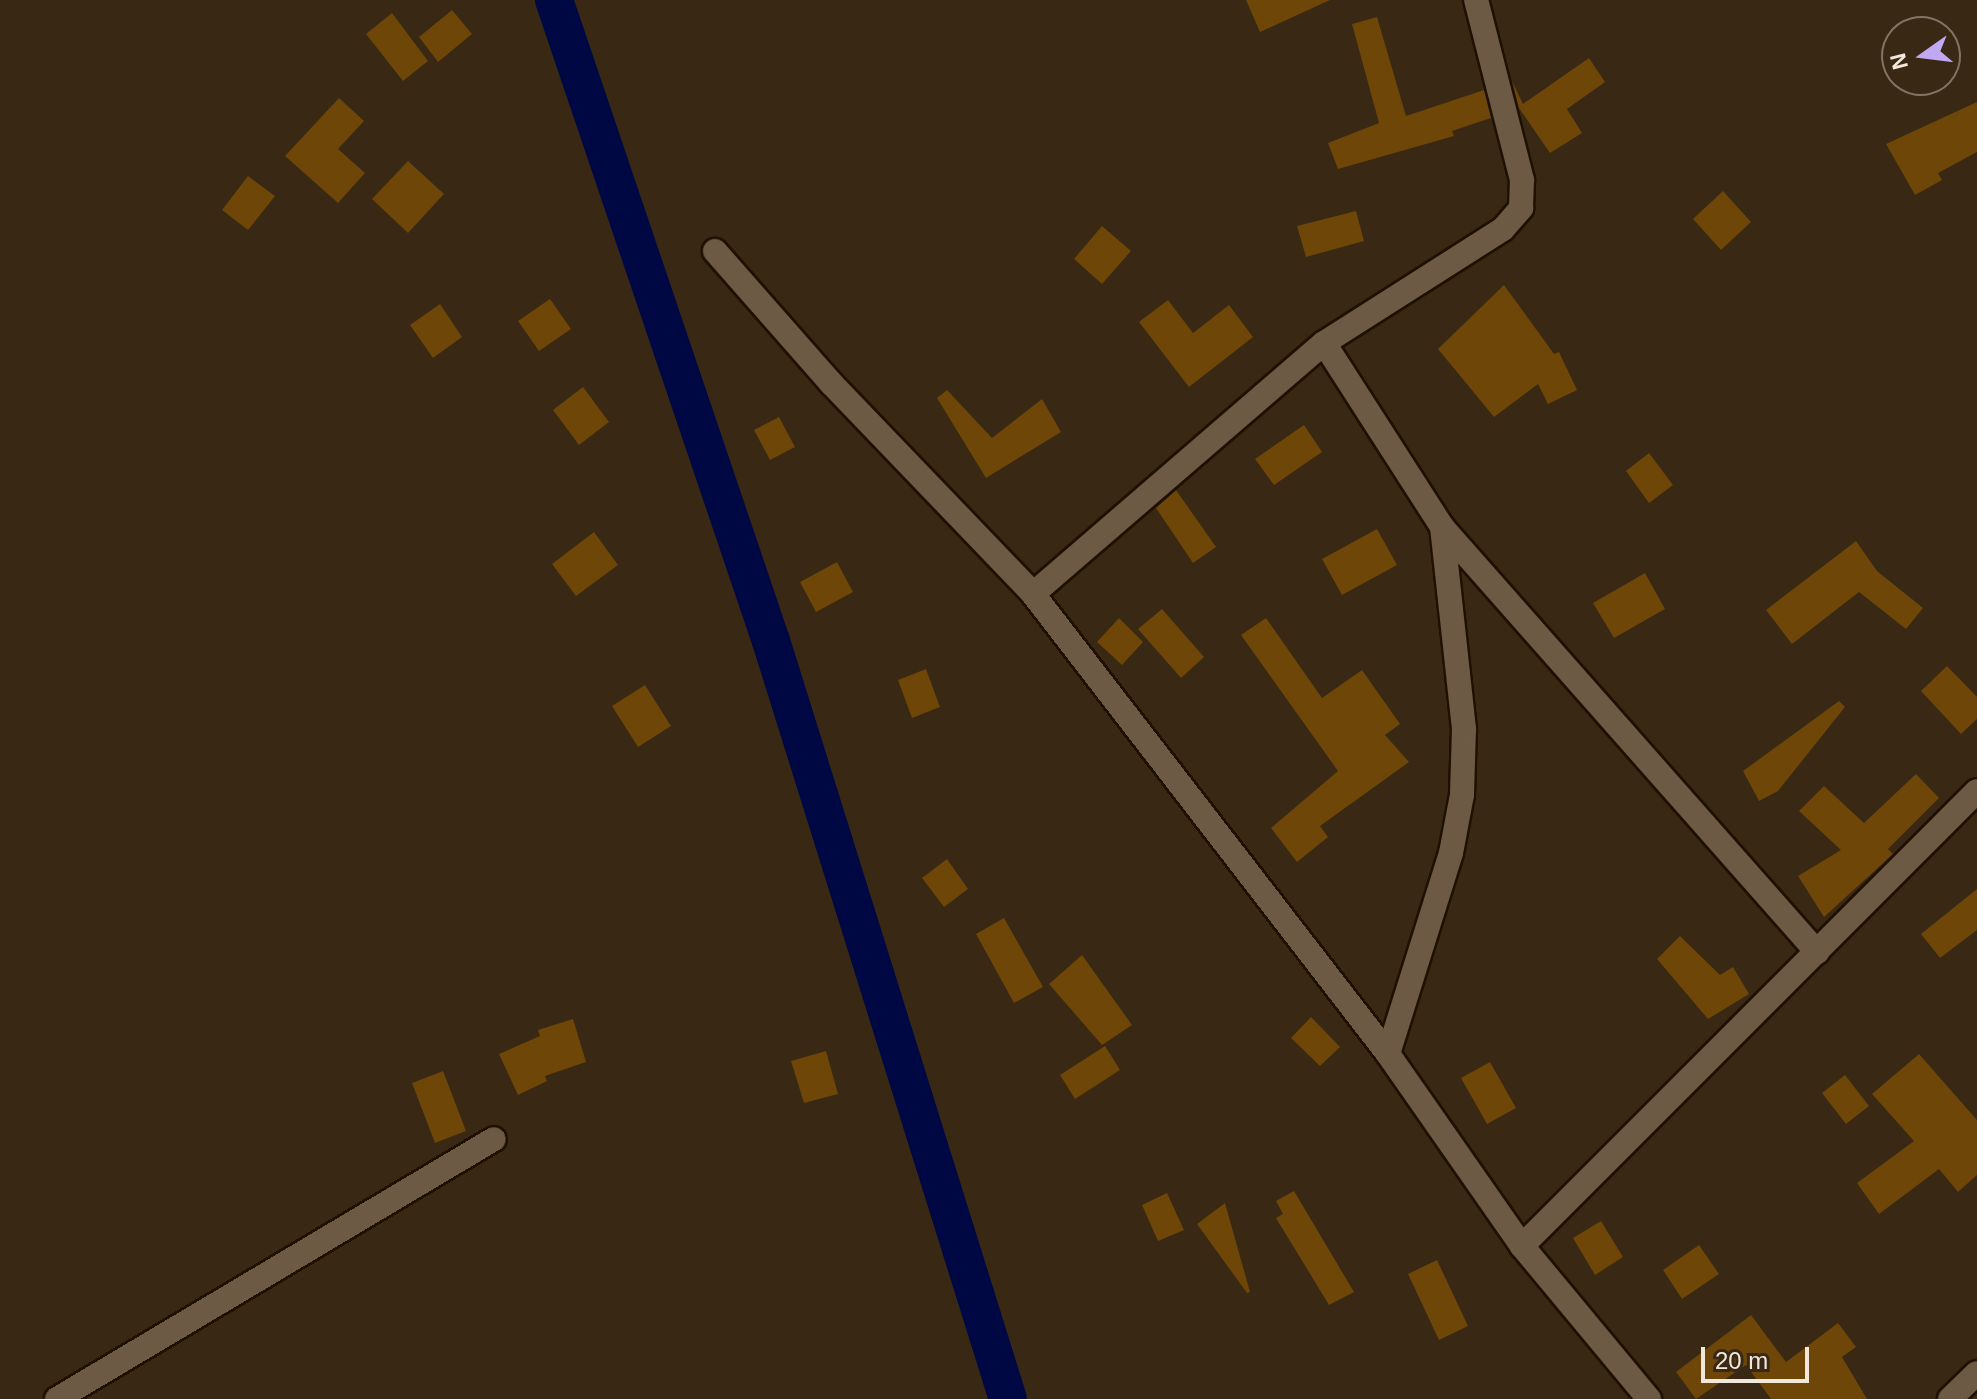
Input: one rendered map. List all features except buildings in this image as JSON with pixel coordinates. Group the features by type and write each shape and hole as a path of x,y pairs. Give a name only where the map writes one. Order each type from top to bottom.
{"street":[{"path":"1033,594 1324,343 1503,229 1521,208 1522,180 1476,0"},
{"path":"715,251 1033,594 1388,1054 1522,1246 1649,1399"},
{"path":"1324,343 1442,527 1817,952"},
{"path":"1388,1054 1451,853 1462,795 1464,729 1442,527"},
{"path":"1522,1246 1977,791"},
{"path":"57,1399 494,1139"},
{"path":"1950,1399 1977,1373"}],"waterway":[{"path":"554,0 771,641 1008,1399"}]}
